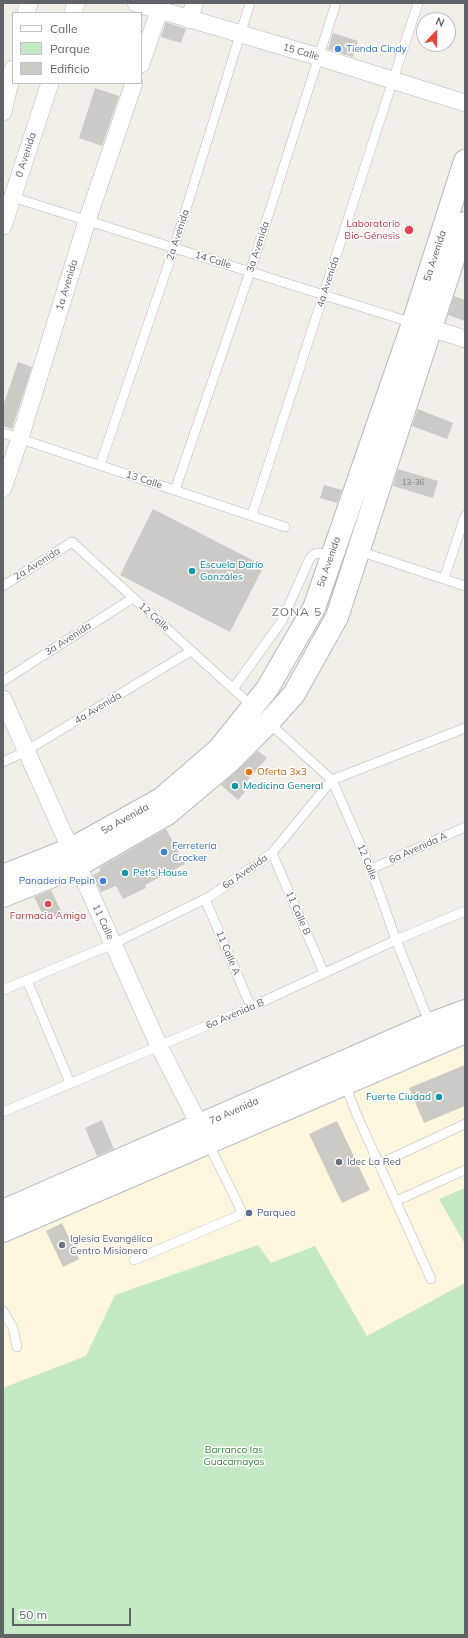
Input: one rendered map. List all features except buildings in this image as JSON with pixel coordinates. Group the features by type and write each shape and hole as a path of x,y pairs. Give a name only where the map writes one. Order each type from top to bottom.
{"street":[{"name":"15 Calle","path":"136,3 319,57 465,103"},
{"path":"190,20 194,3"},
{"path":"142,61 159,11"},
{"path":"3,112 12,73"},
{"name":"0 Avenida","path":"3,226 50,84"},
{"name":"1a Avenida","path":"3,488 20,438 87,221 134,84"},
{"name":"5a Avenida","path":"3,896 74,857 167,814 230,761 269,722 294,694 337,617 359,551 422,326 465,161"},
{"name":"5a Avenida","path":"3,876 74,857 161,799 219,749 267,689 314,608 332,555 422,326 465,223"},
{"name":"14 Calle","path":"422,326 465,339"},
{"name":"11 Calle","path":"3,699 159,1046 204,1134"},
{"name":"7a Avenida","path":"3,1231 430,1024 465,1011"},
{"name":"7a Avenida","path":"3,1212 204,1134 346,1084 465,1032"}],"lane":[{"name":"2a Avenida","path":"100,465 174,248 239,34 250,3"},
{"name":"3a Avenida","path":"175,490 250,272 336,3"},
{"name":"4a Avenida","path":"252,515 418,3"},
{"name":"14 Calle","path":"12,197 422,326"},
{"name":"13 Calle","path":"3,433 285,527"},
{"path":"444,579 465,516"},
{"name":"2a Avenida","path":"3,586 72,542"},
{"name":"12 Calle","path":"72,542 253,708"},
{"path":"359,551 465,586"},
{"path":"233,689 282,621 309,560 313,555 318,553 332,555"},
{"name":"3a Avenida","path":"3,681 132,598"},
{"name":"4a Avenida","path":"3,762 26,751 191,651"},
{"name":"12 Calle","path":"269,722 332,780 371,869 396,940 430,1024"},
{"name":"6a Avenida","path":"3,990 113,944 205,899 272,853 332,780 465,728"},
{"name":"6a Avenida A","path":"371,869 465,827"},
{"name":"11 Calle B","path":"272,853 324,974"},
{"name":"11 Calle A","path":"205,899 251,1007"},
{"name":"6a Avenida B","path":"3,1112 251,1007 396,940 465,911"},
{"path":"27,980 70,1083"},
{"path":"346,1084 356,1113 430,1279"},
{"path":"379,1164 465,1124"},
{"path":"134,1260 240,1215 240,1210 204,1134"},
{"path":"396,1201 465,1170"},
{"path":"3,1311 13,1328 17,1347"}],"shaded area":[{"path":"465,1046 465,1188 439,1199 465,1244 465,1283 367,1336 315,1246 270,1263 115,1295 86,1356 3,1388 3,1244"}],"green space":[{"path":"465,1188 465,1244 439,1199"},
{"name":"Barranco las Guacamayas","path":"258,1245 271,1263 315,1246 367,1336 465,1283 465,1635 3,1635 3,1388 86,1356 115,1295"}],"place":[{"name":"Tienda Cindy","path":"338,49"},
{"name":"Laboratorio Bio-Génesis","path":"409,230"},
{"name":"Escuela Darío Gonzáles","path":"192,571"},
{"name":"Oferta 3x3","path":"249,772"},
{"name":"Medicina General","path":"235,786"},
{"name":"Ferretería Crocker","path":"164,852"},
{"name":"Pet's House","path":"125,873"},
{"name":"Panadería Pepin","path":"103,881"},
{"name":"Farmacia Amiga","path":"48,904"},
{"name":"Fuerte Ciudad","path":"439,1097"},
{"name":"Idec La Red","path":"339,1162"},
{"name":"Parqueo","path":"249,1213"},
{"name":"Iglesia Evangélica Centro Misionero","path":"62,1245"}],"district":[{"name":"ZONA 5","path":"297,612"}]}
